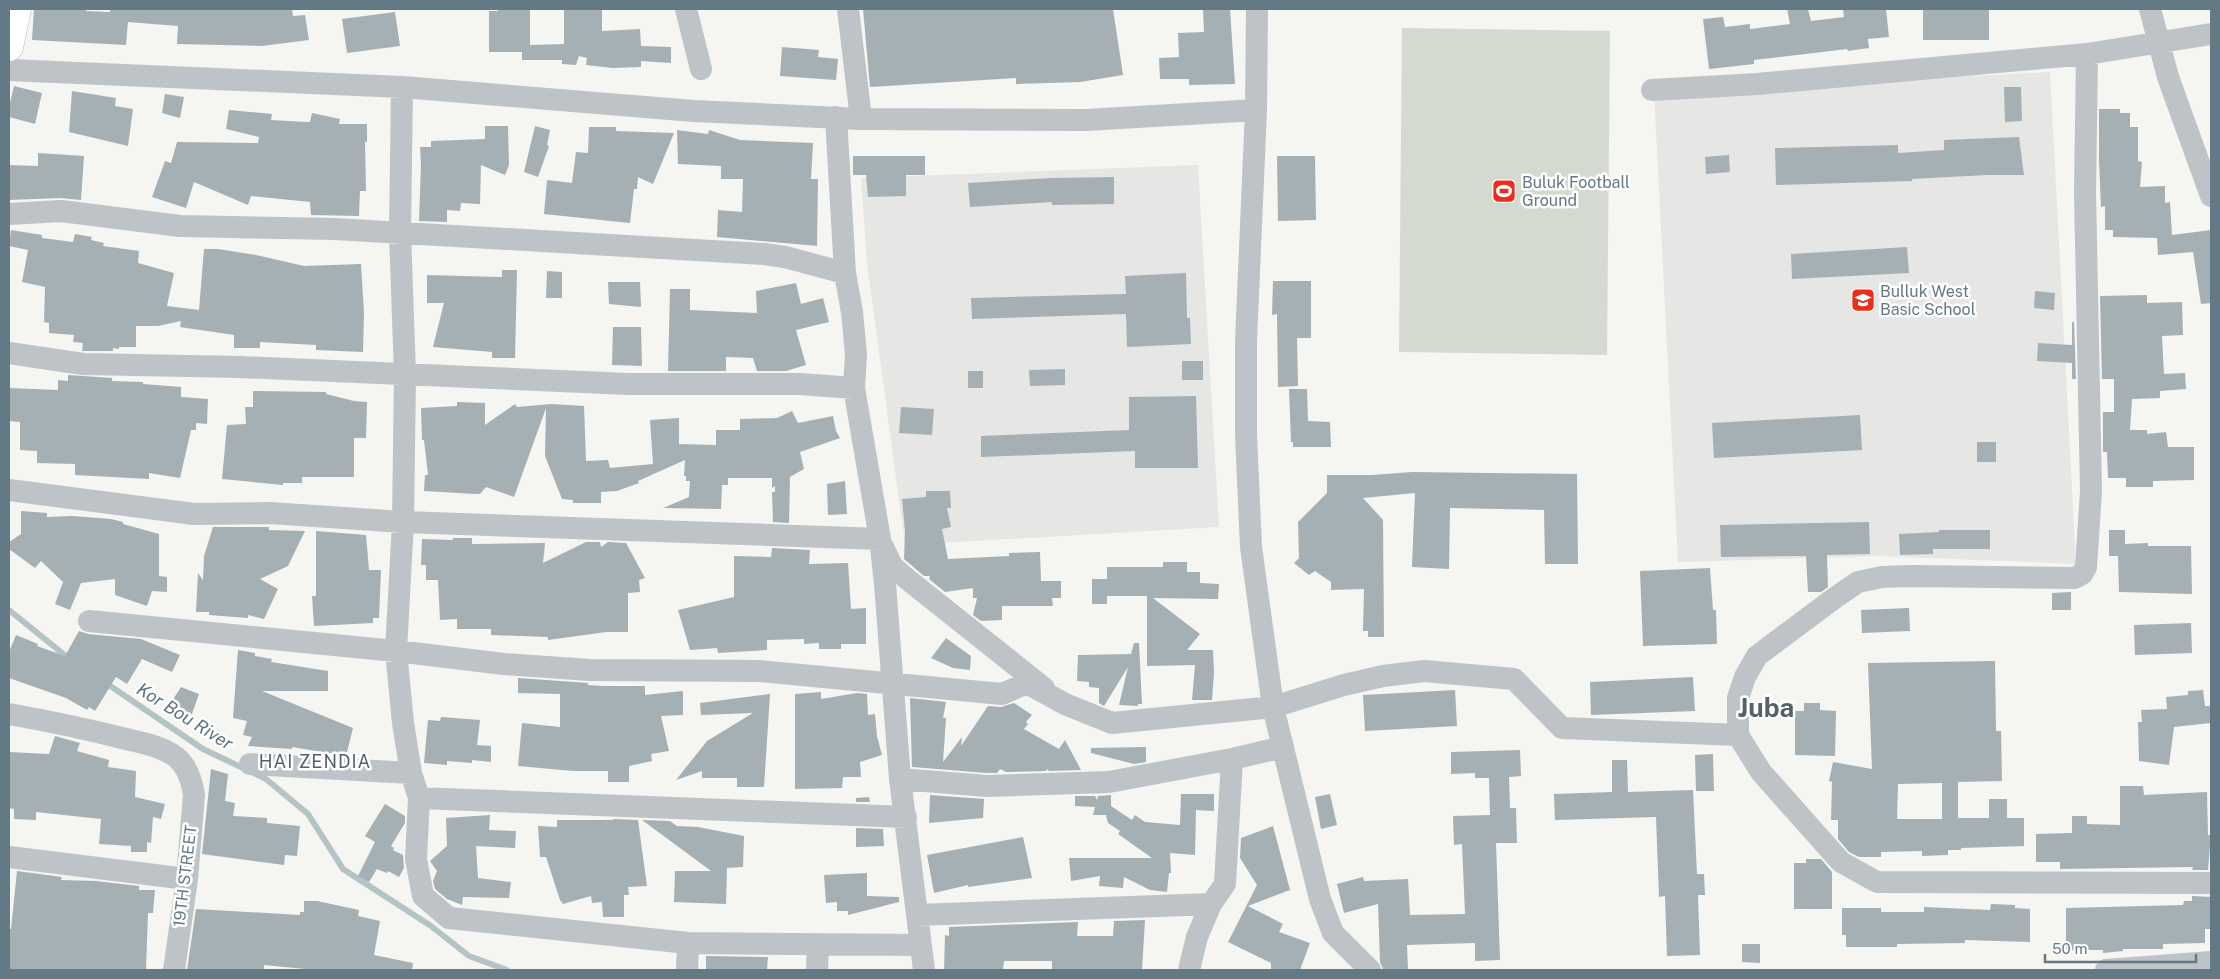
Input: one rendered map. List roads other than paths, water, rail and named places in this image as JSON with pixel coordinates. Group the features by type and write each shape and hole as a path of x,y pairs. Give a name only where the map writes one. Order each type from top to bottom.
{"main road":[{"path":"9,47 17,9"}],"street":[{"path":"686,9 701,69"},
{"path":"848,9 861,119"},
{"path":"1258,9 1256,110 1246,341 1246,435 1251,547 1273,707 1320,899 1333,934 1370,970"},
{"path":"2150,9 2168,77 2211,196"},
{"path":"1652,90 1757,84 2087,54 2211,34"},
{"path":"2087,54 2085,193 2091,492 2086,567 2082,574 2074,578 1911,576 1882,577 1858,582 1757,656 1745,677 1738,698 1738,735 1761,772 1841,862 1877,882 2211,883"},
{"path":"9,70 402,87 694,111 861,119 1086,120 1256,110"},
{"path":"402,87 400,233 405,375 403,522 396,650 403,723 411,773 419,798 416,859 423,896 449,918 688,943 920,945"},
{"path":"836,117 845,273 852,312 856,354 854,388 880,540 900,779 924,970"},
{"path":"9,214 61,211 180,226 335,229 764,254 785,256 845,273"},
{"path":"9,353 83,364 240,367 629,384 800,384 854,388"},
{"path":"9,490 194,514 270,513 403,522 880,540"},
{"path":"880,540 892,566 1065,704"},
{"path":"89,621 396,650 504,664 590,670 758,671 1002,694 1027,683 1065,704 1112,723 1273,707 1344,685 1383,676 1424,671 1514,679 1562,728 1738,735"},
{"name":"19TH STREET","path":"9,714 85,728 162,748 178,759 192,782 194,794 187,879 174,970"},
{"path":"900,779 987,786 1109,782 1232,759 1283,747"},
{"path":"1190,970 1197,937 1211,904 1225,884 1232,759"},
{"path":"250,764 411,773"},
{"path":"419,798 906,817"},
{"path":"9,857 187,879"},
{"path":"918,915 1211,904"},
{"path":"688,943 688,970"},
{"path":"817,970 818,944"},
{"path":"2106,970 2211,962"}],"waterway":[{"name":"Kor Bou River","path":"9,610 72,661"},
{"name":"Kor Bou River","path":"103,681 203,749 266,779 308,814 343,869 431,926 469,956 507,970"}],"place":[{"name":"Buluk Football Ground","path":"1504,191"},
{"name":"Bulluk West Basic School","path":"1863,300"}],"district":[{"name":"Juba","path":"1766,707"},
{"name":"HAI ZENDIA","path":"315,761"}]}
